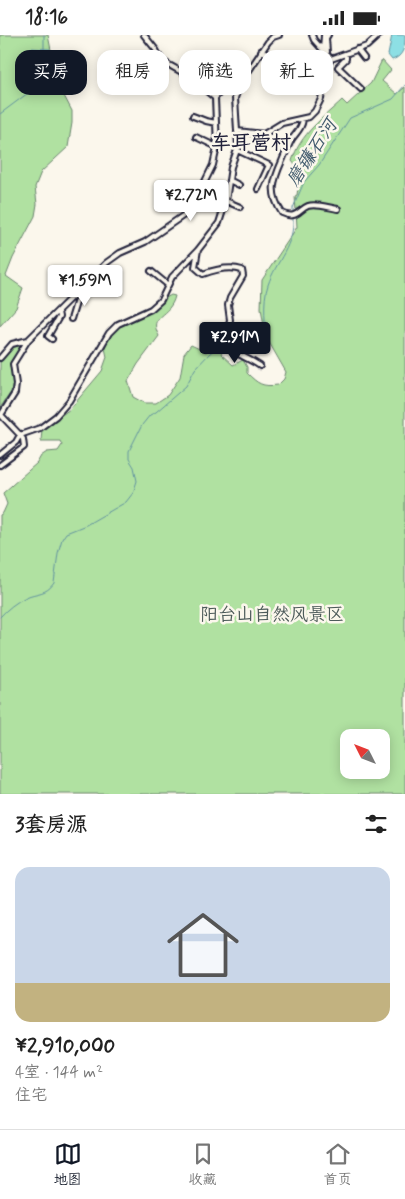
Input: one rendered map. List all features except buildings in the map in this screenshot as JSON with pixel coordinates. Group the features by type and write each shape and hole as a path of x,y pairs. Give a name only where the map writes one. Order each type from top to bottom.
{"street":[{"path":"144,35 162,61 187,75 215,98"},
{"path":"263,50 273,37 279,35"},
{"path":"312,35 322,49"},
{"path":"322,49 324,35"},
{"path":"327,50 326,38 328,35"},
{"path":"333,58 372,42 379,35"},
{"path":"357,49 364,58"},
{"path":"251,68 261,52"},
{"path":"346,54 346,59 338,67 361,89"},
{"path":"0,465 24,448 20,435 1,415 14,393 16,384 13,364 28,340 106,263 120,253 145,242 187,213 194,204 213,165 217,147 215,98 218,95"},
{"path":"0,455 16,442 20,435 40,428 56,416 69,401 88,367 95,360 109,333 118,324 151,309 161,300 172,277 220,223 226,201 230,167 237,150 236,95"},
{"path":"237,131 264,135 282,123 309,117 317,108 321,95"},
{"path":"193,116 216,123"},
{"path":"303,119 302,127 291,141 274,179 274,190 280,210 285,215 293,215 311,205 338,209"},
{"path":"196,137 217,147"},
{"path":"237,150 269,165 258,189"},
{"path":"229,181 239,185"},
{"path":"226,201 240,207"},
{"path":"198,250 194,267 202,275 212,271 236,268 242,270 243,276 228,305 230,320 227,330 231,349 243,358 251,360 260,366"},
{"path":"151,271 168,285"},
{"path":"71,319 80,289"},
{"path":"52,339 48,336 59,317 58,312"},
{"path":"0,358 12,344 28,340"}],"green space":[{"path":"0,35 48,35 51,50 15,50 15,95 64,95 72,111 72,123 68,147 41,172 35,187 37,204 35,216 13,258 6,276 23,288 16,308 0,326"},
{"name":"阳台山自然风景区","path":"382,60 391,70 382,81 397,94 405,87 405,794 0,794 0,515 7,504 3,493 37,463 41,456 47,452 58,451 62,445 60,441 41,441 42,429 70,409 102,371 107,357 105,348 109,336 115,327 171,295 175,296 172,303 157,319 156,329 159,336 128,381 133,397 144,403 156,403 168,395 180,377 184,354 191,345 206,352 226,337 231,338 232,342 224,348 221,354 233,365 243,360 247,367 247,373 257,382 264,385 278,385 284,379 286,372 266,337 261,308 262,280 297,227 295,196 297,195 300,171 292,161 296,151 306,135 342,100 347,105 371,83"},
{"path":"22,344 23,346 13,364 14,378 11,392 0,408 0,353"}],"water":[{"path":"392,35 405,35 404,47 401,53 392,60 388,55"},
{"path":"31,48 50,49 28,50"}],"waterway":[{"path":"44,35 44,50"},
{"name":"磨镰石河","path":"293,214 293,208 304,182 319,165 350,118 393,99 405,85"},
{"path":"0,114 25,95"},
{"name":"磨镰石河","path":"232,344 259,349 266,343 266,292 271,276 288,245 293,228 293,218"},
{"name":"磨镰石河","path":"0,617 19,601 30,595 48,590 51,587 54,583 58,553 66,533 86,525 126,502 133,493 137,481 134,467 129,459 129,451 142,425 150,415 186,386 195,369 210,353 219,346 228,344"}],"district":[{"name":"车耳营村","path":"251,143"}]}
